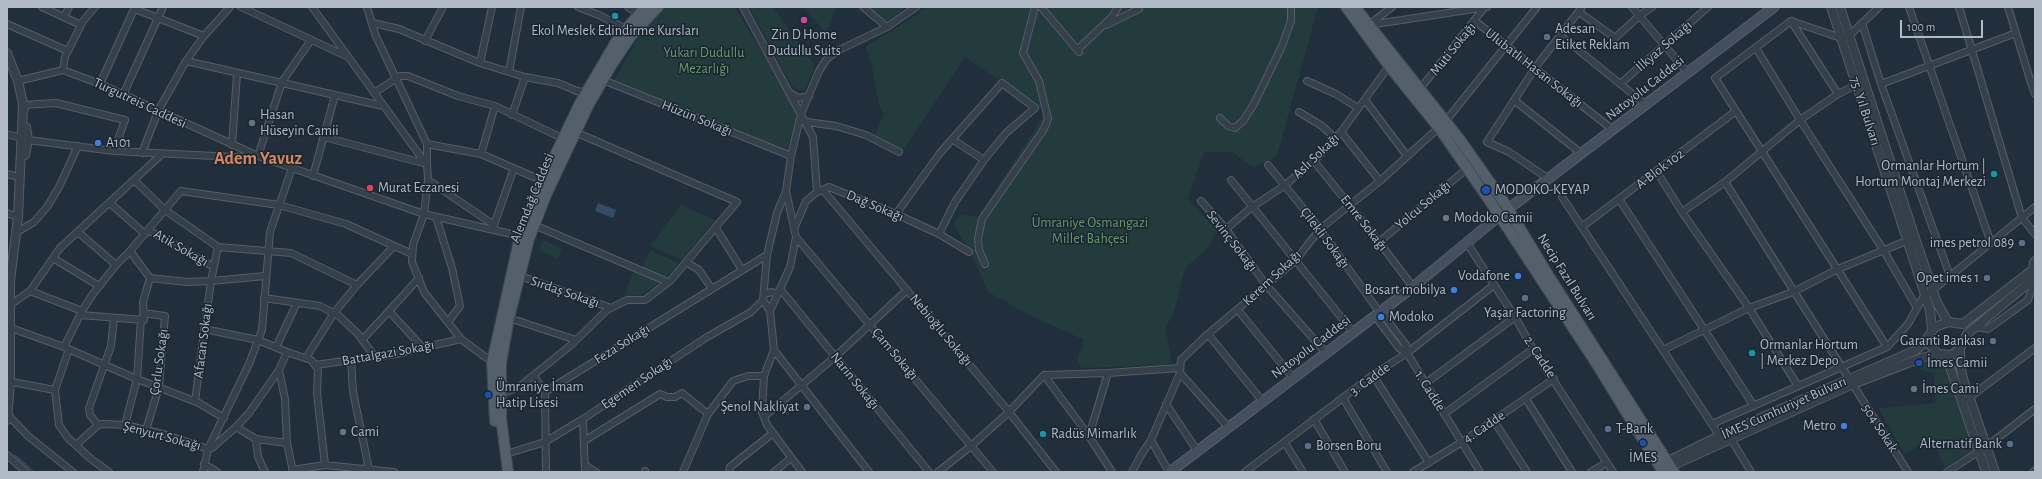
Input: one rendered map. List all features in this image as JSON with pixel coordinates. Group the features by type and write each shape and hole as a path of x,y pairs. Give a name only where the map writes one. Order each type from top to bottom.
{"main road":[{"name":"Alemdağ Caddesi","path":"508,472 501,418 501,363 509,318 520,276 525,238 534,225 588,106 611,66 631,36 658,7"},
{"name":"Necip Fazıl Bulvarı","path":"1346,7 1388,66 1442,125 1458,137 1507,207 1666,469"},
{"name":"Necip Fazıl Bulvarı","path":"1355,7 1420,89 1468,170 1666,469"},
{"name":"Natoyolu Caddesi","path":"1170,472 1380,313 1467,243 1507,207 1549,179 1772,8"},
{"name":"Alemdağ Caddesi","path":"502,472 496,430 492,362 525,238 543,181 562,138 586,92 617,40 642,11"}],"street":[{"path":"42,7 81,25"},
{"path":"64,17 69,7"},
{"path":"18,81 63,70 68,51 81,25 95,7"},
{"path":"123,95 163,7"},
{"path":"142,153 158,111 186,61 204,36 230,7"},
{"path":"241,7 346,56"},
{"path":"322,7 314,9 346,56 425,163"},
{"path":"367,7 373,23 375,34 427,144 425,163 428,180 424,214 414,245 412,262 424,292 461,339 492,362"},
{"path":"425,41 443,7"},
{"path":"480,63 492,7"},
{"path":"509,72 521,7"},
{"path":"578,7 599,15 626,29"},
{"path":"628,7 642,11"},
{"path":"743,7 801,114 807,122 813,137 820,191 806,201 795,227"},
{"path":"863,7 887,27"},
{"path":"802,472 767,425 762,412 764,376 774,350 770,311 763,297 768,255 778,213 786,191 791,156 801,114 822,64 830,55 887,27 916,7"},
{"path":"985,264 979,250 978,239 982,219 1044,129 1048,119 1036,73 1026,60 1023,53 1035,7"},
{"path":"1041,7 1078,51 1112,17 1118,7"},
{"path":"1220,118 1228,126 1235,128 1246,115 1282,46 1291,21 1291,7"},
{"path":"1367,36 1369,25 1392,7"},
{"path":"1438,14 1446,7"},
{"path":"1369,25 1486,7"},
{"name":"Muti Sokağı","path":"1420,89 1486,7"},
{"name":"Kerem Sokağı","path":"1132,472 1151,440 1180,370 1180,360 1208,334 1295,261 1320,229 1380,181 1442,125 1537,7"},
{"path":"1632,7 1638,16 1687,72"},
{"path":"1549,179 1509,152 1487,142 1535,68 1581,10 1615,38 1638,16 1652,7"},
{"name":"İlkyaz Sokağı","path":"1620,84 1708,7"},
{"name":"75. Yıl Bulvarı","path":"1831,7 1845,37 1911,239 1930,310 1931,333"},
{"name":"75. Yıl Bulvarı","path":"1840,7 1845,37"},
{"path":"1791,21 1845,37 1879,7"},
{"path":"1909,7 1991,243"},
{"path":"1959,7 2022,218 2035,234"},
{"path":"2008,7 2033,82 2035,94"},
{"path":"100,84 135,8 204,36"},
{"path":"1102,27 1139,9"},
{"name":"Ulubatlı Hasan Sokağı","path":"1475,21 1613,130"},
{"path":"1791,21 1715,78 1887,347"},
{"path":"1791,21 1838,94"},
{"path":"373,23 399,30 480,63 525,77 558,83 577,91 586,92"},
{"path":"1862,23 1881,84 1950,276"},
{"path":"7,24 68,51"},
{"path":"1881,84 2016,33"},
{"path":"1561,36 1645,104"},
{"path":"7,134 25,139 114,151 235,157 258,156 282,82 311,40"},
{"path":"1756,48 1800,120 1884,250 1917,308"},
{"path":"7,53 18,81 23,105 25,139 20,177 18,217 16,232 10,254 8,281 10,305 8,418 73,472"},
{"path":"186,61 383,106"},
{"name":"Aslı Sokağı","path":"1226,230 1252,207 1284,186 1314,161 1341,132 1388,66"},
{"name":"Turgutreis Caddesi","path":"63,70 100,84 258,156 424,214 494,227 525,238"},
{"path":"232,145 238,74"},
{"path":"374,93 396,78 400,76 408,76 458,96 495,106 512,116 562,138"},
{"path":"512,116 525,77"},
{"name":"Hüzün Sokağı","path":"603,80 791,156"},
{"path":"1307,82 1336,94 1358,108"},
{"path":"896,214 940,153 1002,83 1035,108 1006,133 984,160 955,202 939,234"},
{"path":"1682,212 1725,182 1800,120 1838,94 1860,83"},
{"path":"790,94 798,98 809,96"},
{"path":"313,176 335,95"},
{"path":"1365,100 1407,156"},
{"path":"1514,100 1582,154"},
{"path":"23,105 56,103 126,120 114,151"},
{"path":"481,154 495,106"},
{"name":"A-Blok 102","path":"1583,226 1658,172 1736,111"},
{"path":"1299,112 1322,126 1335,138"},
{"path":"807,122 836,126 866,135 899,152"},
{"path":"501,394 519,388 611,308 627,300 645,300 671,280 737,202 575,132"},
{"path":"1341,132 1380,181"},
{"path":"324,137 425,163"},
{"path":"952,139 984,160"},
{"path":"427,144 481,154 543,181"},
{"path":"16,232 34,222 47,207 59,187 78,146"},
{"path":"10,305 30,291 60,248 162,154"},
{"name":"Emre Sokağı","path":"1314,161 1413,287"},
{"name":"Çilekli Sokağı","path":"1268,165 1320,229 1380,313 1378,320 1399,348 1406,353"},
{"path":"203,472 208,449 249,364 262,330 265,276 270,232 292,168"},
{"path":"428,180 494,227 514,168"},
{"name":"Yolcu Sokağı","path":"1379,242 1463,172 1468,170"},
{"path":"1658,172 1682,212 1749,308 1798,386"},
{"path":"7,174 20,177"},
{"path":"134,180 165,210 218,247 291,253 357,285"},
{"path":"1231,180 1353,332"},
{"name":"504 Sokak","path":"1725,182 1908,472"},
{"name":"Dağ Sokağı","path":"820,191 828,187 896,214 939,234 969,252"},
{"path":"109,472 68,438 59,424 55,390 67,348 81,313 99,286 116,265 130,252 181,191 279,205 346,224 412,254"},
{"path":"770,311 780,292 790,267 796,237 786,191"},
{"name":"Nebioğlu Sokağı","path":"820,191 907,290 1009,412 1056,472"},
{"path":"1562,197 1583,226 1712,424 1751,472"},
{"path":"1619,200 1754,406"},
{"name":"Sevinç Sokağı","path":"1201,201 1226,230 1266,285 1326,353"},
{"name":"Atik Sokağı","path":"110,202 147,232 214,267"},
{"path":"1712,424 1887,347 1908,324 1925,294 1933,290 2035,206"},
{"path":"7,213 18,217"},
{"path":"436,217 452,268 460,306 448,322"},
{"path":"534,225 668,282"},
{"path":"716,228 742,270"},
{"path":"78,232 116,265"},
{"name":"Çam Sokağı","path":"796,237 993,472"},
{"path":"1663,350 1749,308 1793,292 1838,269 1911,239"},
{"name":"75. Yıl Bulvarı","path":"1911,239 1942,314 1950,323"},
{"name":"2. Cadde","path":"1467,243 1516,317 1533,349 1554,379 1613,472"},
{"path":"306,358 334,314 357,285 394,246"},
{"name":"Afacan Sokağı","path":"195,401 211,281 218,247"},
{"path":"130,252 150,278 187,282 265,276"},
{"name":"Feza Sokağı","path":"545,392 768,255"},
{"path":"53,258 99,286"},
{"path":"1976,327 1988,329 2028,300 2034,275 2032,262 2035,260"},
{"path":"686,262 699,270 712,289"},
{"name":"İMES Cumhuriyet Bulvarı","path":"1725,439 1851,381 1921,358 1952,355 1961,345 1967,334 2034,275"},
{"name":"İMES Cumhuriyet Bulvarı","path":"1666,469 1725,439 1916,350 1940,324 1964,324 2034,275"},
{"name":"Sırdaş Sokağı","path":"520,276 611,308"},
{"path":"124,424 138,379 143,302 150,278"},
{"path":"362,340 419,278"},
{"name":"3. Cadde","path":"1245,472 1373,375 1406,353 1494,285"},
{"path":"764,416 836,356 907,290"},
{"path":"30,291 81,313 114,318 142,316"},
{"path":"763,297 772,292 780,292"},
{"name":"Narin Sokağı","path":"780,292 836,356 929,472"},
{"name":"Egemen Sokağı","path":"506,454 545,442 583,419 673,358 750,312 763,297"},
{"path":"264,298 320,306 339,316 376,357"},
{"path":"276,347 297,303"},
{"path":"1238,310 1293,378"},
{"path":"389,311 423,348"},
{"name":"Çorlu Sokağı","path":"142,316 165,316 159,387 146,430"},
{"path":"1426,383 1516,317"},
{"path":"76,445 98,425 90,415 88,408 111,346 114,318"},
{"path":"509,318 576,340"},
{"path":"1950,323 1959,329 1961,345 1960,364 1966,400"},
{"path":"9,327 67,348 138,379 195,401 224,418"},
{"path":"204,329 258,340 312,360 318,369 317,393 325,465"},
{"path":"1931,333 1930,345 1950,367 1966,400 1982,450 1986,472"},
{"path":"1208,334 1263,402"},
{"name":"Battalgazi Sokağı","path":"315,365 376,357 461,339"},
{"path":"1966,400 2035,348"},
{"path":"1444,414 1533,349"},
{"path":"774,350 800,385 870,472"},
{"path":"208,449 212,448 236,427 249,413 279,370 287,352"},
{"name":"1. Cadde","path":"1406,353 1480,472"},
{"path":"351,360 353,392 369,469"},
{"path":"279,370 285,399 287,443 292,471 325,465 351,469 369,469 394,472"},
{"path":"938,472 971,446 1009,412 1044,375 1180,370 1229,428"},
{"path":"1089,436 1108,373"},
{"path":"1044,375 1089,436 1112,472"},
{"path":"1373,375 1429,463"},
{"path":"534,376 545,392 546,472"},
{"path":"683,472 708,414 733,381 748,376 764,376"},
{"name":"4. Cadde","path":"1413,472 1494,421 1554,379"},
{"path":"8,381 55,390"},
{"path":"584,441 660,394 667,397 675,397 682,393 708,414"},
{"path":"1344,398 1387,472"},
{"path":"1526,399 1572,472"},
{"path":"1166,404 1198,452"},
{"path":"1947,472 1982,450 2035,409"},
{"path":"583,419 584,472"},
{"path":"1314,419 1345,472"},
{"path":"1494,421 1527,472"},
{"name":"Şenyurt Sokağı","path":"98,425 124,424 208,449"},
{"path":"236,427 256,439 287,443"},
{"path":"729,472 730,467 773,433"},
{"path":"256,439 258,457 265,472"},
{"path":"1151,440 1170,472"},
{"path":"1285,443 1303,472"},
{"path":"1982,450 1995,472"},
{"path":"7,455 25,472"},
{"path":"774,472 791,458"},
{"path":"1591,472 1606,463"},
{"path":"204,464 217,472"},
{"path":"585,465 596,472"}],"green space":[{"name":"Yukarı Dudullu Mezarlığı","path":"665,7 735,7 797,111 793,132 787,149 783,151 613,82 637,39"},
{"path":"749,7 773,7 815,66 805,90 799,90 792,86"},
{"path":"803,7 836,7 826,33"},
{"path":"868,7 906,7 885,23"},
{"name":"Ümraniye Osmangazi Millet Bahçesi","path":"926,7 1318,7 1277,156 1254,168 1232,152 1204,152 1188,199 1218,231 1206,250 1185,268 1173,316 1165,328 1172,361 1166,365 1082,368 1078,364 1078,357 1084,340 1031,316 988,292 973,257 953,224 961,214 978,217 1046,112 965,57 903,150 874,136 884,114 879,106 871,61 865,47 910,19"},
{"path":"681,205 715,220 682,260 650,246"},
{"path":"543,240 562,249 558,259 539,250"},
{"path":"650,250 678,263 675,269 662,277 642,268"},
{"path":"633,272 658,281 657,285 641,295 624,296"},
{"path":"1931,359 1943,364 1975,450 1945,467 1930,437 1905,455 1878,408 1935,403 1934,374 1914,367"}],"water":[{"path":"598,203 616,210 613,218 595,211"}],"waterway":[{"path":"15,455 34,472"}],"place":[{"name":"Ekol Meslek Edindirme Kursları","path":"615,16"},
{"name":"Zin D Home Dudullu Suits","path":"804,20"},
{"name":"Adesan Etiket Reklam","path":"1547,37"},
{"name":"Hasan Hüseyin Camii","path":"252,123"},
{"name":"A101","path":"98,143"},
{"name":"Ormanlar Hortum | Hortum Montaj Merkezi","path":"1994,174"},
{"name":"Murat Eczanesi","path":"370,188"},
{"name":"MODOKO-KEYAP","path":"1486,190"},
{"name":"Modoko Camii","path":"1446,218"},
{"name":"imes petrol 089","path":"2022,243"},
{"name":"Vodafone","path":"1518,276"},
{"name":"Opet imes 1","path":"1987,278"},
{"name":"Bosart mobilya","path":"1454,290"},
{"name":"Yaşar Factoring","path":"1525,298"},
{"name":"Modoko","path":"1381,317"},
{"name":"Garanti Bankası","path":"1993,341"},
{"name":"Ormanlar Hortum | Merkez Depo","path":"1752,353"},
{"name":"İmes Camii","path":"1919,363"},
{"name":"İmes Cami","path":"1914,389"},
{"name":"Ümraniye İmam Hatip Lisesi","path":"488,395"},
{"name":"Şenol Nakliyat","path":"807,407"},
{"name":"Metro","path":"1844,426"},
{"name":"T-Bank","path":"1608,429"},
{"name":"Cami","path":"343,432"},
{"name":"Radüs Mimarlık","path":"1043,434"},
{"name":"İMES","path":"1643,443"},
{"name":"Alternatif Bank","path":"2010,444"},
{"name":"Borsen Boru","path":"1308,446"}],"district":[{"name":"Adem Yavuz","path":"258,159"}]}
